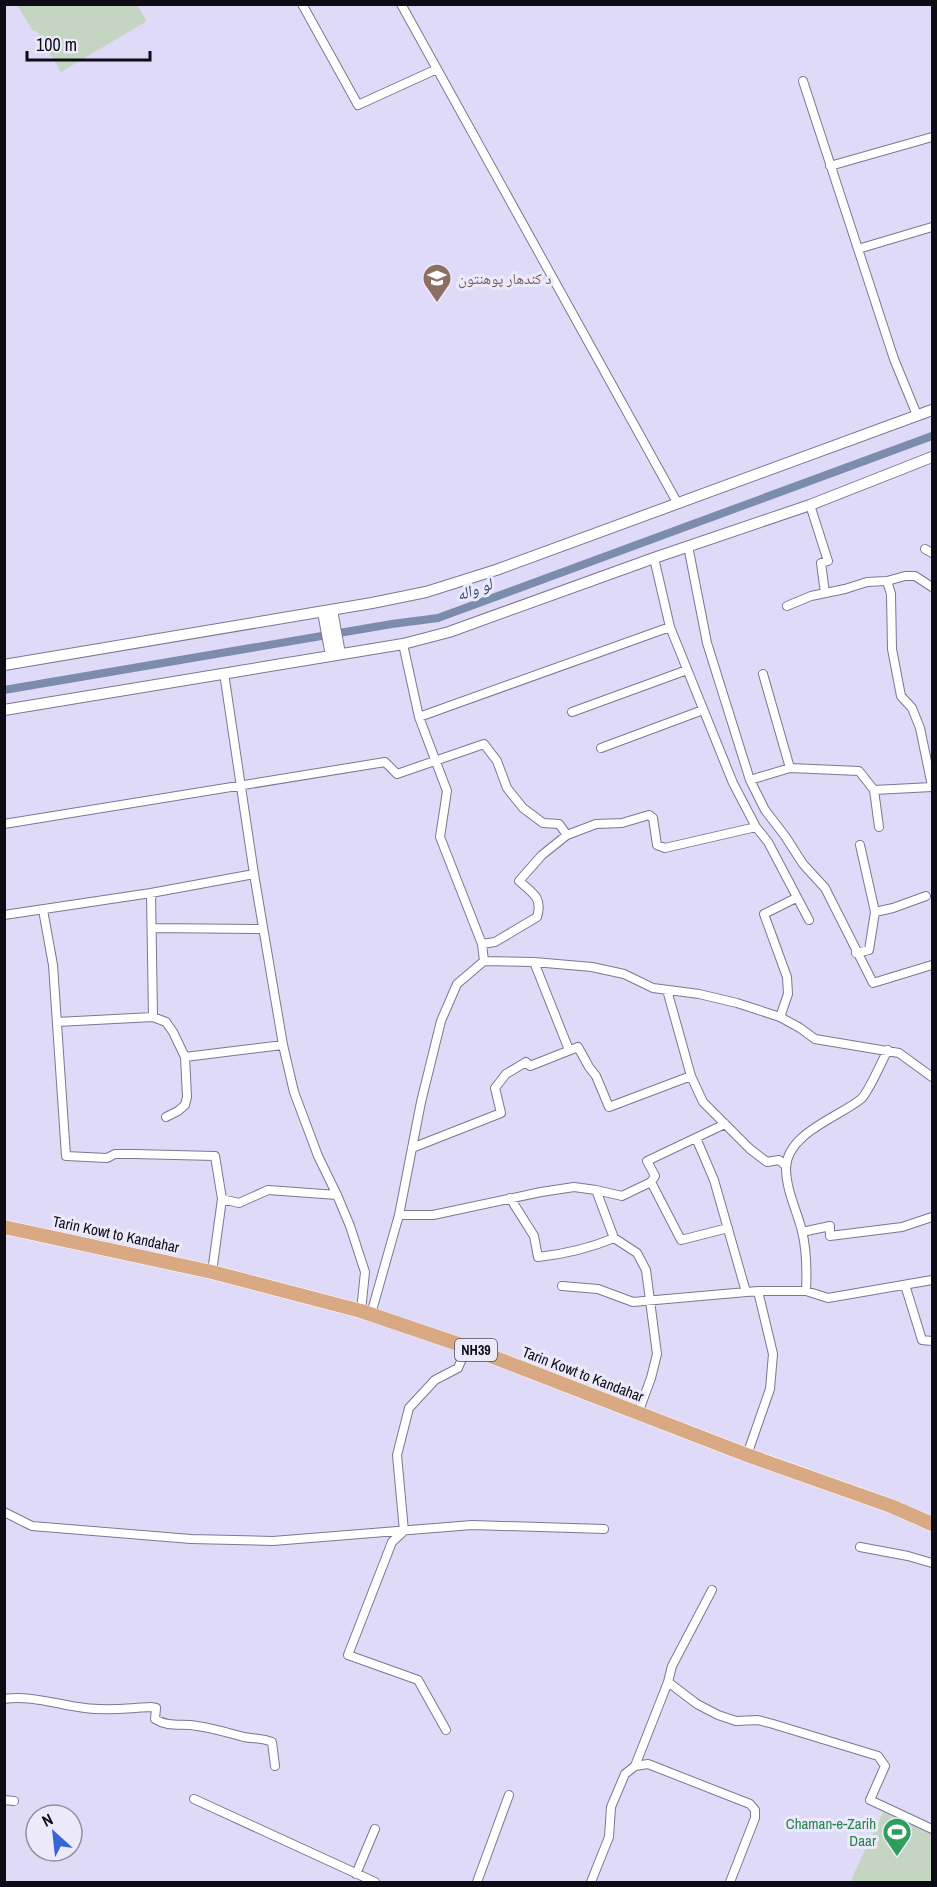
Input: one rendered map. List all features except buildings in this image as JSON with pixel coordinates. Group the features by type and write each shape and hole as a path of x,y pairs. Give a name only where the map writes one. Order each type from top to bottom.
{"main road":[{"name":"Tarin Kowt to Kandahar","path":"4,1227 213,1272 366,1313 467,1347 747,1455 891,1506 933,1524"}],"street":[{"path":"302,4 358,105 437,69"},
{"path":"401,4 678,504"},
{"path":"803,81 894,359 917,415"},
{"path":"830,165 933,137"},
{"path":"858,249 933,227"},
{"path":"4,665 328,611 436,589 496,570 933,410"},
{"path":"4,710 403,644 449,632 688,546 810,505 933,457"},
{"path":"810,505 828,561 820,563 825,593"},
{"path":"688,546 706,643 750,780 765,810 803,864 825,888 856,954 873,983 933,965"},
{"path":"654,558 670,627 733,783 756,827 768,842 809,920"},
{"path":"787,606 811,596 867,582 887,581 905,576 915,576 933,587"},
{"path":"874,790 932,787 920,728 912,708 902,696 892,648 891,594 887,581"},
{"path":"328,611 336,655"},
{"path":"419,717 670,627"},
{"path":"403,644 419,717 447,791 440,837 482,944 484,962"},
{"path":"572,712 687,670"},
{"path":"224,673 254,874 283,1045 294,1092 318,1156 350,1226 365,1272 366,1313"},
{"path":"763,674 790,768"},
{"path":"601,748 704,710"},
{"path":"4,824 385,762 397,774 484,744 497,761 507,788 523,808 543,823 559,824 567,835"},
{"path":"750,780 790,768 859,771 874,790 879,826"},
{"path":"482,944 495,942 537,917 540,907 535,894 519,881 542,855 567,835 596,824 622,823 649,815 654,818 657,845 665,848 756,827"},
{"path":"856,954 869,950 875,912 860,845"},
{"path":"4,915 254,874"},
{"path":"151,892 153,1017"},
{"path":"875,912 926,896"},
{"path":"780,1017 788,994 788,977 764,914 796,898"},
{"path":"43,910 53,965 66,1156 107,1158 115,1154 215,1156 222,1199 213,1272"},
{"path":"152,928 263,929"},
{"path":"366,1313 399,1215 421,1102 441,1021 457,984 484,962 534,962 592,967 624,974 653,988 699,993 780,1017 815,1039 899,1053 933,1077"},
{"path":"534,962 569,1050"},
{"path":"667,990 691,1076 703,1102 750,1149 767,1162 783,1163"},
{"path":"57,1023 153,1017 166,1022 184,1057 187,1097 186,1105 166,1118"},
{"path":"184,1057 283,1045"},
{"path":"412,1148 501,1113 495,1088 506,1074 526,1062 530,1066 578,1047 596,1076 609,1107 691,1076"},
{"path":"783,1163 805,1134 863,1098 888,1050"},
{"path":"399,1215 433,1215 574,1187 622,1196 651,1182 655,1176 647,1161 725,1124"},
{"path":"696,1138 714,1180 746,1292"},
{"path":"783,1163 808,1261 806,1291"},
{"path":"651,1182 681,1239 728,1228"},
{"path":"222,1199 239,1203 268,1190 337,1195"},
{"path":"596,1190 614,1238 637,1253 646,1270 657,1354 638,1413"},
{"path":"510,1198 534,1236 538,1257 561,1255 591,1248 614,1238"},
{"path":"802,1232 830,1227 830,1236 902,1227 933,1218"},
{"path":"562,1286 598,1289 633,1302 758,1291 806,1291 828,1298 933,1280"},
{"path":"905,1284 922,1340 933,1341"},
{"path":"747,1455 770,1389 773,1354 758,1291"},
{"path":"404,1531 397,1455 410,1408 435,1380 458,1368 467,1347"},
{"path":"4,1512 32,1526 191,1539 273,1542 472,1525 604,1529"},
{"path":"404,1531 392,1542 348,1655 418,1680 446,1730"},
{"path":"860,1547 933,1563"},
{"path":"591,1882 609,1837 611,1807 625,1774 635,1766 668,1682 672,1666 712,1590"},
{"path":"668,1682 697,1704 718,1715 736,1721 758,1720 878,1756 885,1766 870,1800 933,1829"},
{"path":"4,1699 34,1698 87,1709 152,1707 156,1708 155,1719 162,1723 177,1726 194,1725 248,1738 263,1738 272,1742 275,1766"},
{"path":"635,1766 648,1764 750,1804 755,1810 755,1818 730,1882"},
{"path":"477,1882 509,1796"},
{"path":"194,1799 375,1882"},
{"path":"356,1874 375,1828"}],"green space":[{"path":"17,5 137,5 147,21 61,72 36,30 33,31"},
{"name":"Chaman-e-Zarih Daar","path":"883,1812 932,1834 932,1882 850,1882"}],"waterway":[{"name":"لو واله","path":"4,690 438,618 932,436"}],"place":[{"name":"د کندهار پوهنتون","path":"437,304"},
{"name":"Chaman-e-Zarih Daar","path":"897,1858"}]}
